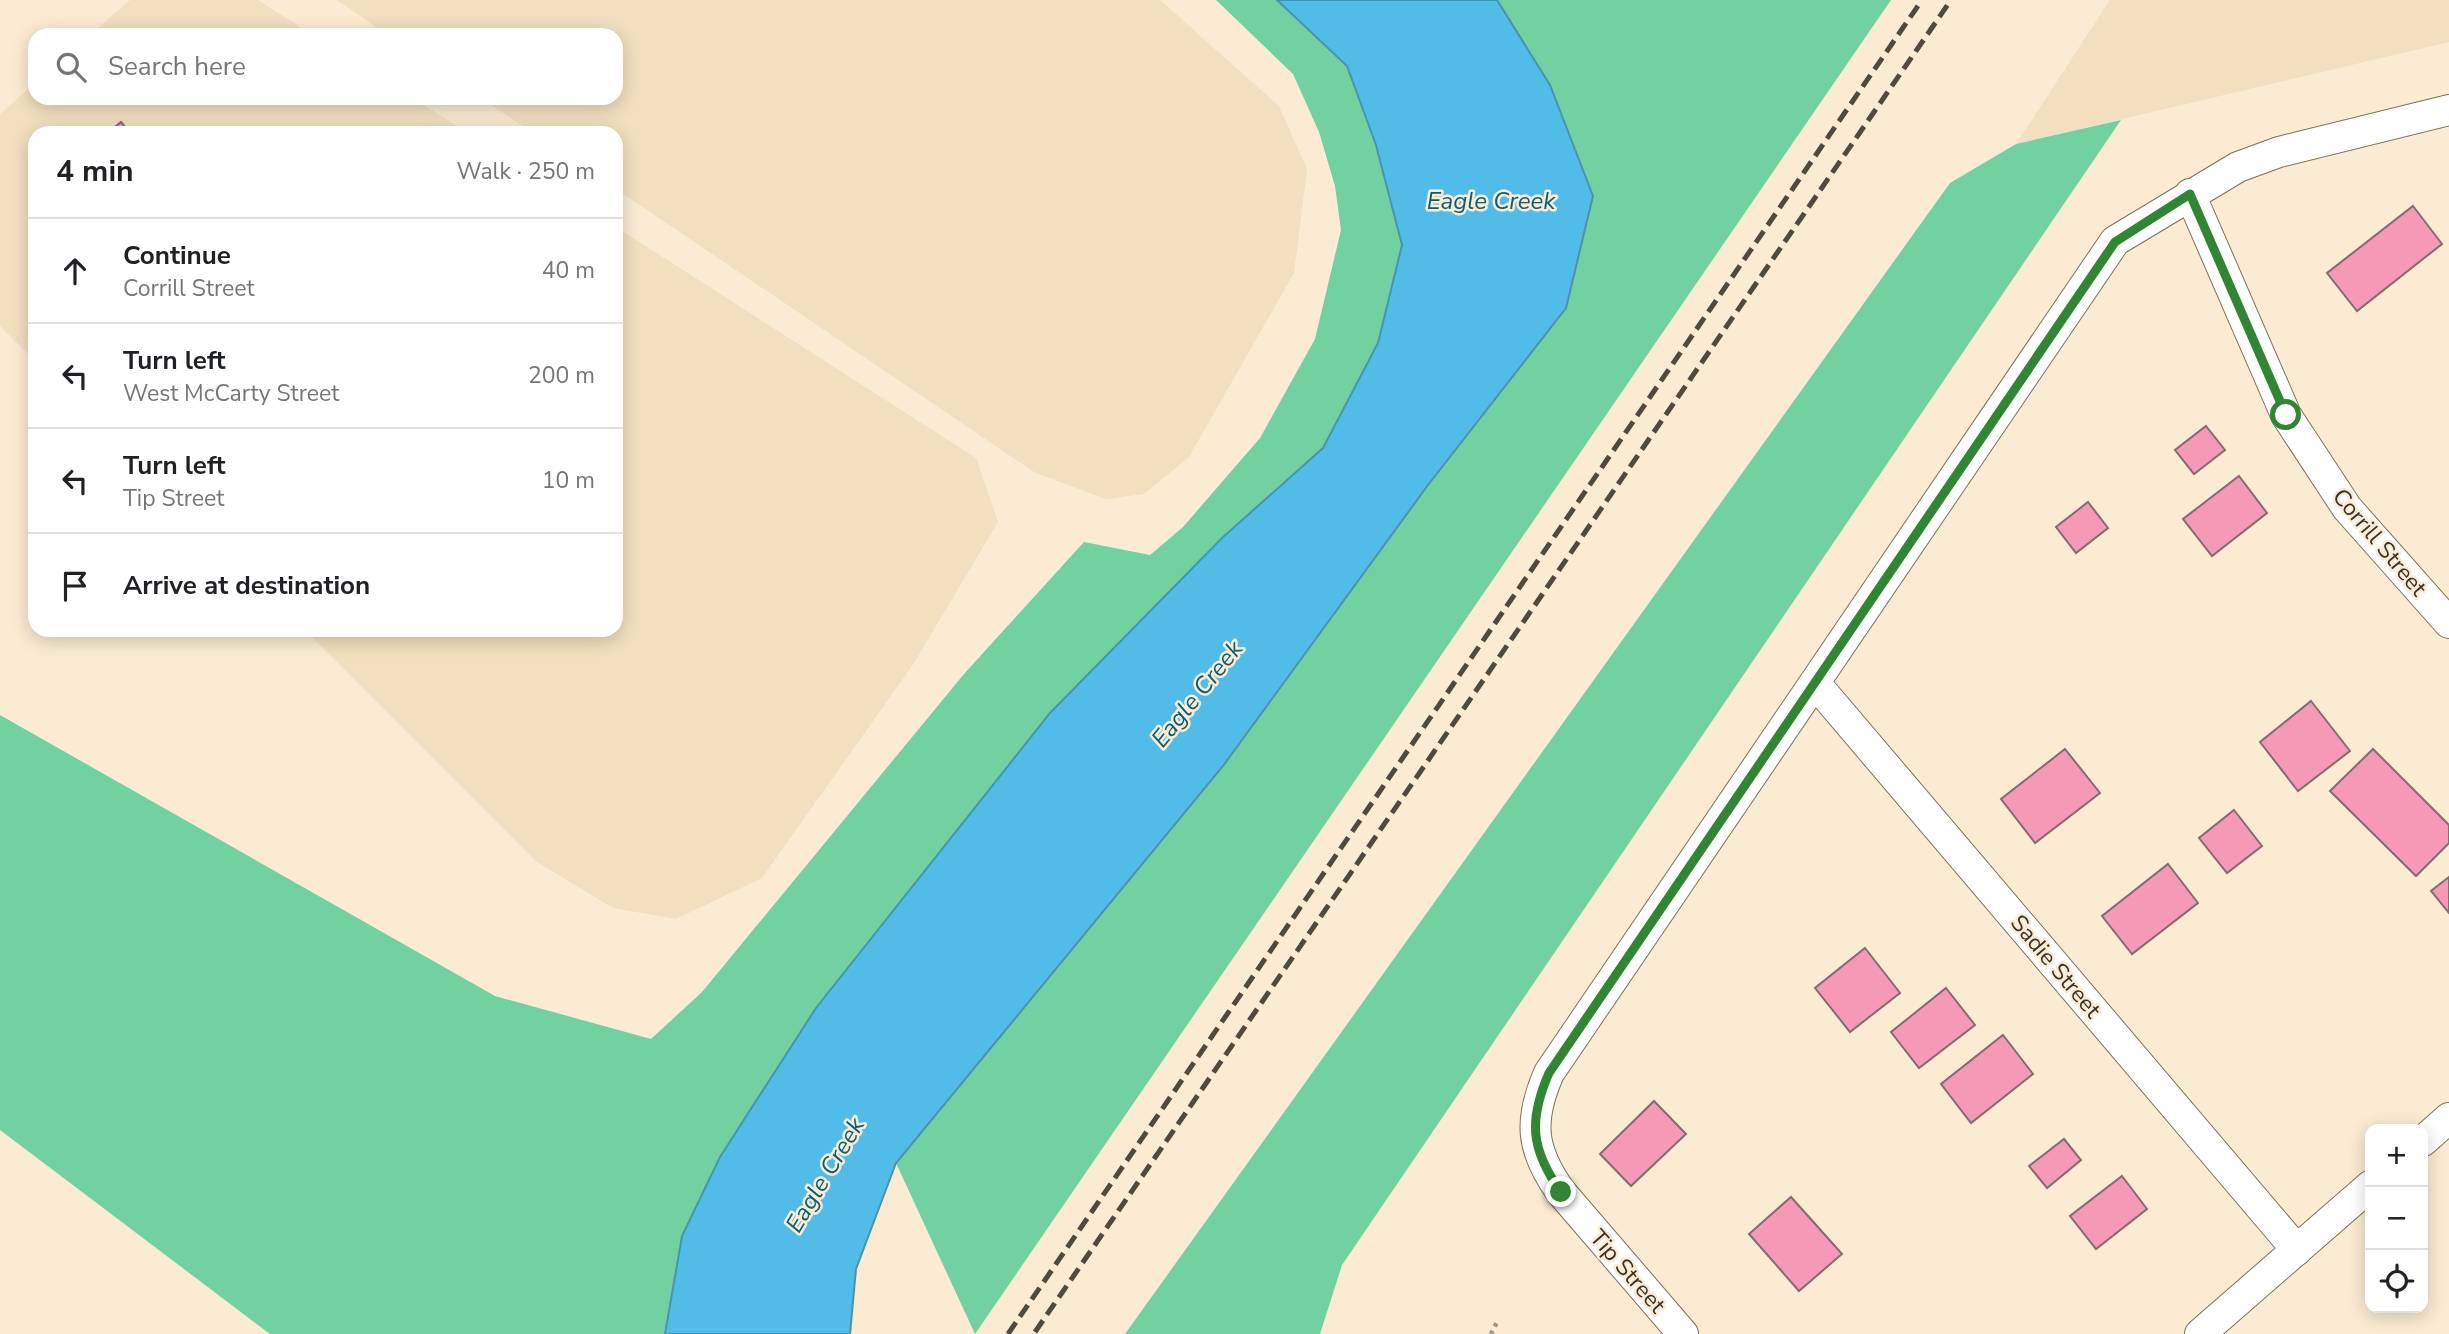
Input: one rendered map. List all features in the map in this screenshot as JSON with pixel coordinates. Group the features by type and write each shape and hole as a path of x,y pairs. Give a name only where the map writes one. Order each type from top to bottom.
{"street":[{"path":"1815,683 2115,242 2238,167 2279,152 2449,110"},
{"name":"Corrill Street","path":"2190,194 2286,415 2347,508 2449,623"},
{"name":"Tip Street","path":"1683,1334 1561,1192 1543,1167 1534,1134 1536,1102 1549,1073 1815,683"},
{"name":"Sadie Street","path":"1815,683 2297,1250"},
{"path":"2428,1137 2449,1118"},
{"path":"2200,1334 2369,1187"}],"path":[{"path":"1491,1334 1498,1320"}],"shaded area":[{"path":"130,0 258,0 302,28 98,28"},
{"path":"337,0 1160,0 1279,106 1307,169 1294,273 1189,457 1144,494 1105,499 1034,472 623,194 623,126 523,126 491,105 623,105 623,28 378,28"},
{"path":"2110,0 2449,0 2449,42 2016,144"},
{"path":"28,89 28,105 424,105 457,126 28,126 28,354 0,326 0,114"},
{"path":"623,231 976,458 998,522 912,666 762,878 676,919 613,908 537,862 312,637 623,637"}],"green space":[{"path":"1216,0 1277,0 1347,66 1376,145 1402,245 1378,343 1323,448 1222,538 1050,713 805,1024 720,1157 682,1236 665,1334 270,1334 0,1130 0,715 495,996 651,1039 702,992 964,674 1084,542 1150,555 1183,527 1260,438 1315,339 1341,230 1335,186 1319,132 1293,74"},
{"path":"1497,0 1891,0 975,1334 896,1163 1223,766 1428,485 1566,308 1550,85"},
{"path":"2121,120 1342,1265 1320,1334 1125,1334 1950,183 2016,144"}],"water":[{"name":"Eagle Creek","path":"1277,0 1497,0 1550,85 1593,196 1566,308 1428,485 1223,766 896,1163 856,1269 850,1334 665,1334 682,1236 720,1157 816,1008 1050,713 1222,538 1323,448 1378,343 1402,245 1376,145 1347,66"}],"building":[{"path":"2413,206 2442,244 2357,311 2327,273"},
{"path":"2206,426 2225,450 2194,474 2175,450"},
{"path":"2239,476 2267,513 2212,556 2183,519"},
{"path":"2088,502 2108,528 2076,553 2056,527"},
{"path":"2311,701 2350,751 2298,791 2260,742"},
{"path":"2065,749 2100,793 2035,843 2001,799"},
{"path":"2373,749 2449,825 2449,843 2416,876 2330,791"},
{"path":"2234,810 2262,846 2227,873 2199,838"},
{"path":"2168,864 2198,903 2132,954 2102,916"},
{"path":"2449,877 2449,913 2431,891"},
{"path":"1865,948 1900,993 1850,1032 1815,988"},
{"path":"1946,988 1975,1025 1919,1068 1891,1032"},
{"path":"2003,1035 2033,1074 1971,1123 1941,1084"},
{"path":"1654,1101 1686,1134 1631,1186 1600,1154"},
{"path":"2064,1139 2081,1160 2047,1188 2029,1166"},
{"path":"2122,1176 2147,1209 2096,1249 2070,1216"},
{"path":"1791,1197 1842,1254 1799,1291 1749,1234"}],"railway":[{"path":"1008,1334 1922,0"},
{"path":"1035,1332 1951,0"}],"route":[{"path":"1561,1192 1543,1167 1534,1134 1536,1102 1549,1073 2115,242 2190,194 2286,415"}]}
